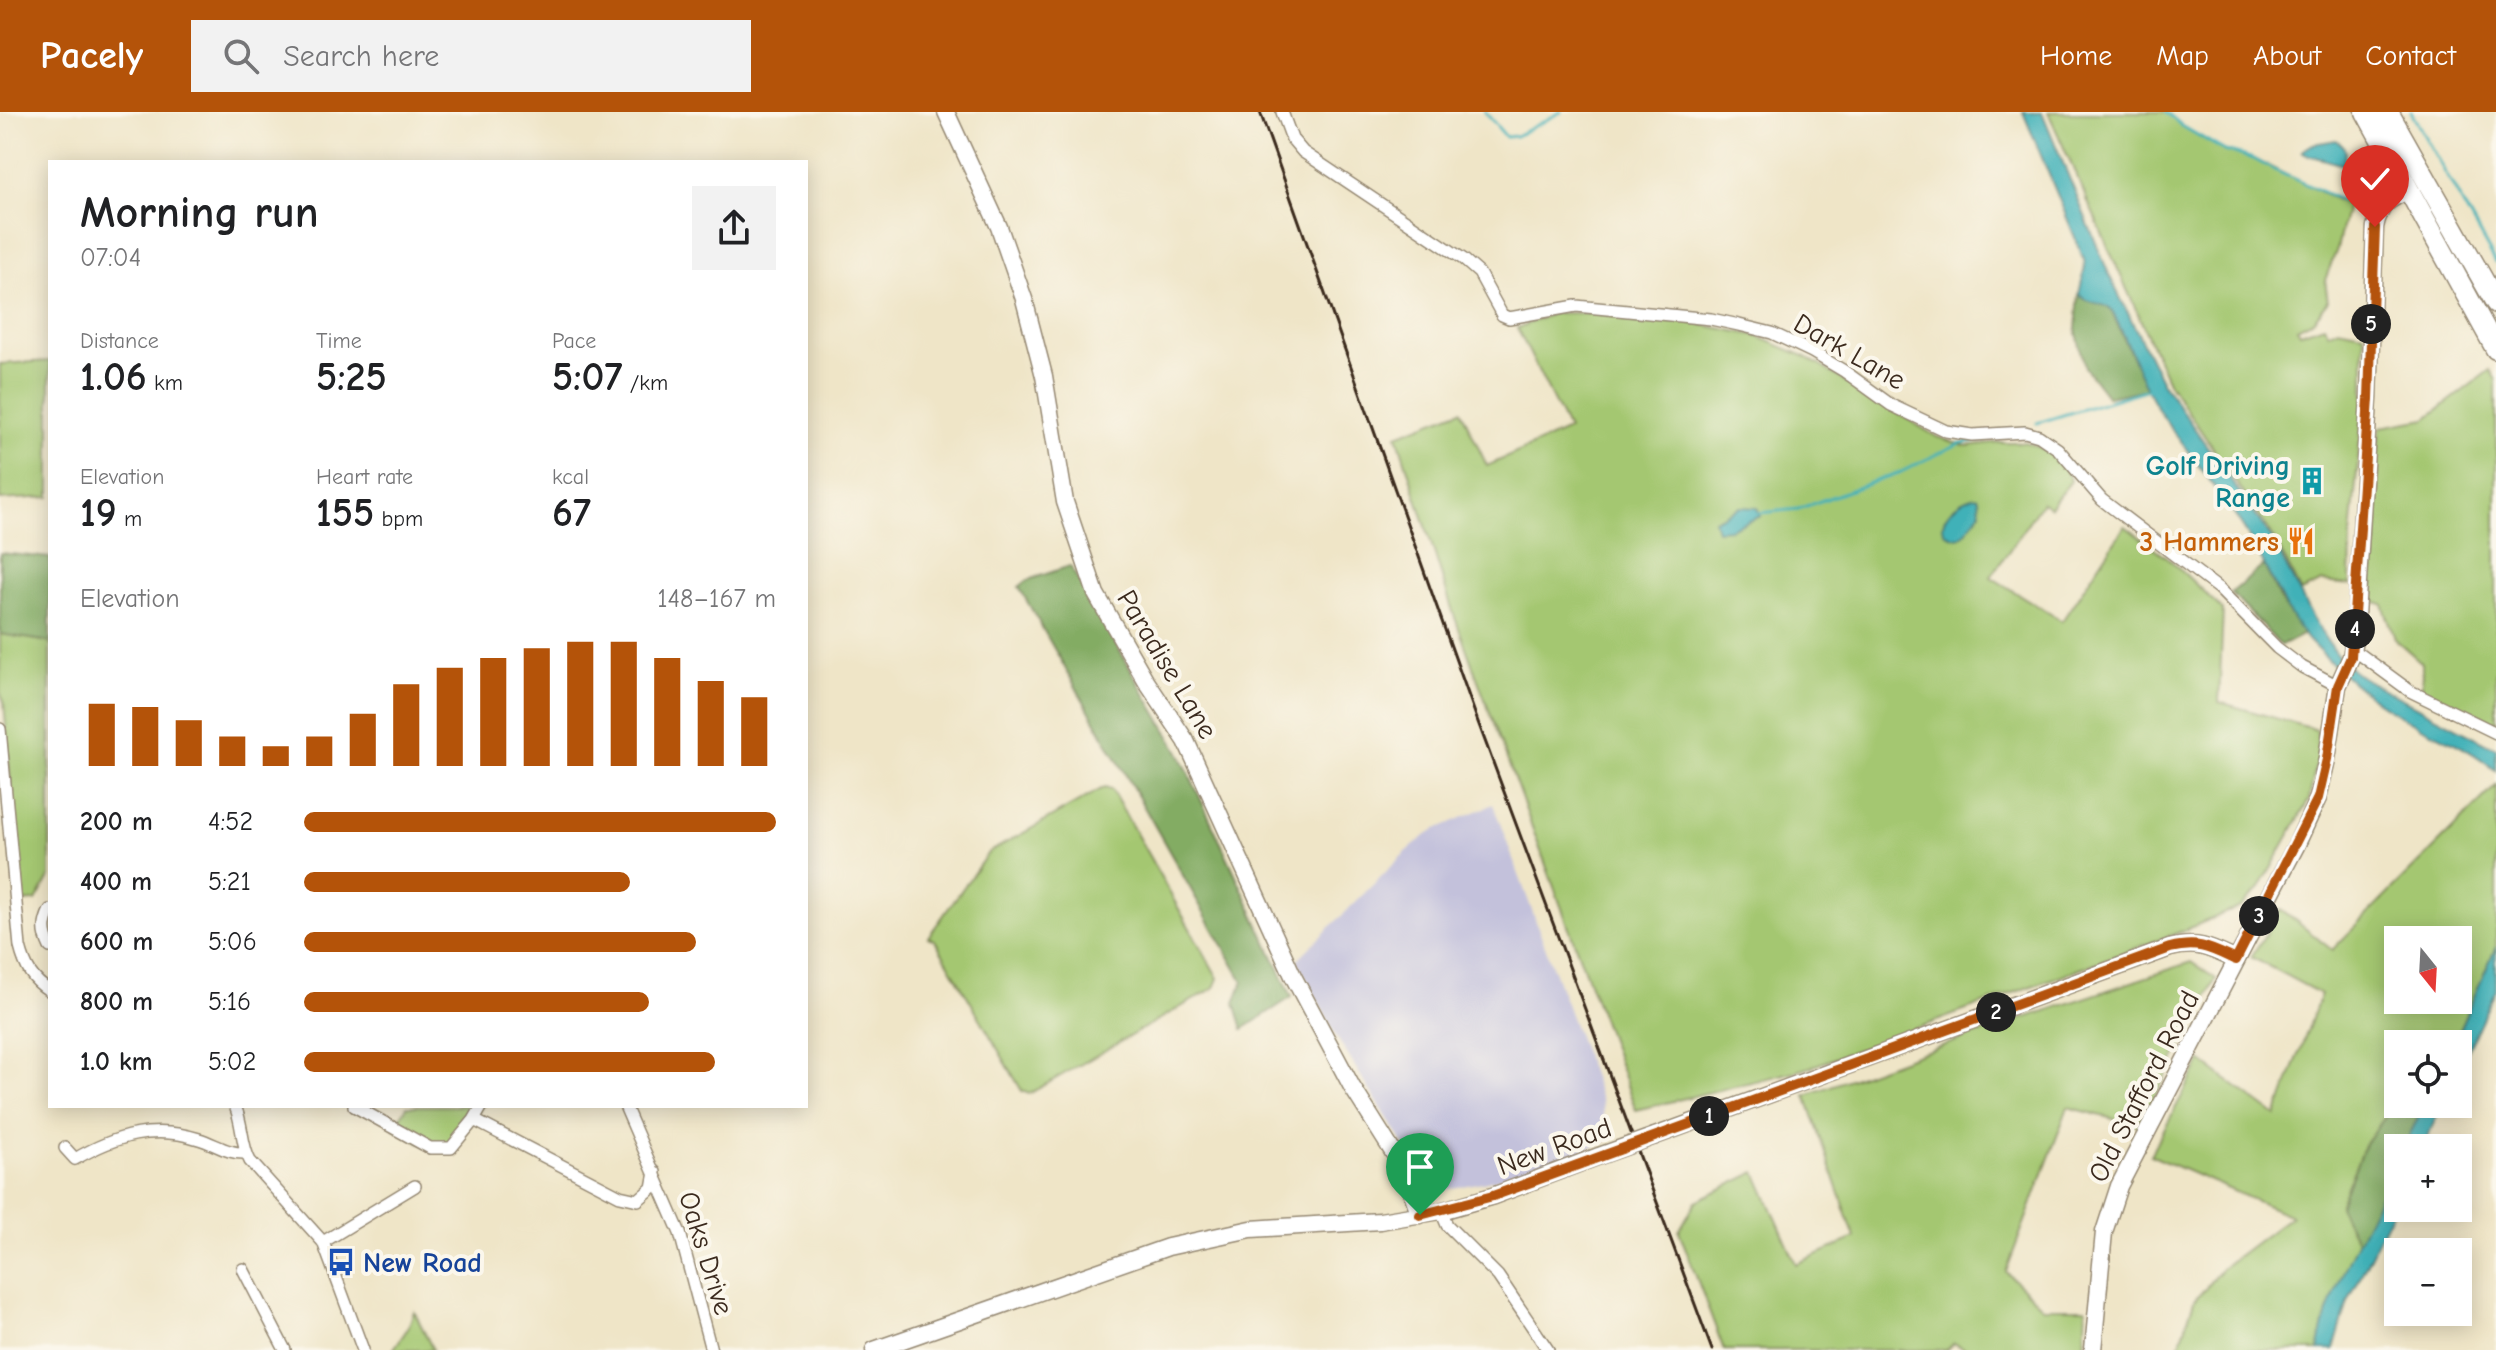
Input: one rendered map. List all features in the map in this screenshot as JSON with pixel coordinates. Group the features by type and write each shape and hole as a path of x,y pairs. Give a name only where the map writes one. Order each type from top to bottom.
{"highway":[{"path":"2366,112 2496,349"},
{"path":"2388,112 2496,303"}],"street":[{"name":"Paradise Lane","path":"946,112 999,227 1024,299 1044,376 1065,502 1096,594 1146,681 1186,741 1314,1019 1403,1168 1420,1215"},
{"name":"Dark Lane","path":"1282,112 1292,139 1303,152 1463,259 1479,273 1502,315 1509,318 1576,306 1711,319 1739,325 1772,333 1812,352 1891,405 1946,431 1972,435 2025,432 2039,436 2058,449 2102,500 2219,589 2284,654 2302,667 2339,682"},
{"path":"2410,190 2388,199 2379,211 2375,227 2369,399 2352,654 2410,691 2496,733"},
{"name":"Old Stafford Road","path":"2093,1350 2104,1232 2119,1186 2318,798 2339,682 2352,654"},
{"path":"0,729 20,947 30,975 48,990"},
{"path":"48,914 44,923 48,943"},
{"name":"New Road","path":"874,1350 1168,1247 1251,1229 1380,1221 1420,1215 1493,1196 2170,948 2204,945 2236,960"},
{"path":"236,1108 246,1153 323,1242 363,1350"},
{"path":"358,1108 430,1148 451,1148 481,1108"},
{"name":"Oaks Drive","path":"626,1108 680,1233 711,1350"},
{"name":"Oaks Drive","path":"474,1120 547,1155 620,1196 638,1200 652,1188 655,1172"},
{"path":"65,1148 75,1159 114,1140 158,1131 185,1134 232,1154 246,1153"},
{"path":"323,1242 415,1186"},
{"path":"1441,1211 1447,1225 1498,1276 1548,1350"},
{"path":"243,1269 285,1350"}],"shaded area":[{"path":"1493,804 1601,1099 1607,1141 1511,1176 1434,1192 1337,1038 1297,960 1430,832"}],"green space":[{"path":"2048,112 2166,112 2182,126 2225,151 2254,159 2347,205 2337,249 2325,280 2328,302 2313,320 2297,328 2300,333 2324,325 2328,333 2338,328 2364,333 2364,399 2351,535 2350,585 2322,582 2301,592 2274,538 2169,384"},
{"path":"2079,294 2111,310 2147,389 2108,397 2085,367 2076,329"},
{"path":"1554,313 1593,313 1683,321 1754,335 1804,356 1937,437 1967,446 2025,442 2051,453 2062,463 2071,481 2050,507 2042,502 1991,577 2062,621 2125,526 2170,560 2223,610 2219,702 2317,730 2317,759 2309,800 2260,888 2241,907 2172,935 1805,1069 1636,1110 1454,615 1397,435 1461,410 1487,466 1568,430 1517,328"},
{"path":"48,361 48,497 0,500 0,364"},
{"path":"2490,370 2496,380 2496,723 2422,690 2422,663 2395,639 2383,604 2366,600 2370,517 2380,427 2426,419"},
{"path":"0,553 48,558 48,642 0,634"},
{"path":"2264,565 2280,600 2304,634 2281,646 2231,593"},
{"path":"1070,566 1178,750 1292,997 1243,1029 1235,1003 1243,981 1019,587 1028,580"},
{"path":"0,634 48,642 48,880 36,901 20,902 4,702 0,692"},
{"path":"2496,786 2496,947 2472,1001 2472,926 2384,926 2384,1014 2466,1014 2459,1030 2384,1030 2384,1118 2365,1144 2339,1206 2358,1243 2326,1317 2318,1350 2178,1350 2194,1301 2222,1268 2291,1216 2150,1155 2201,1061 2276,1116 2321,994 2251,957 2281,909 2332,950"},
{"path":"1105,787 1111,789 1218,978 1214,988 1029,1094 1022,1091 935,940 928,937 988,853"},
{"path":"2191,962 2216,979 2140,1126 2068,1107 2006,1272 2044,1308 2086,1308 2084,1350 1967,1350 1954,1343 1947,1350 1724,1350 1679,1231 1696,1201 1756,1172 1796,1264 1855,1238 1806,1095"},
{"path":"406,1108 481,1108 451,1148 430,1148 394,1128"},
{"path":"2384,1118 2418,1118 2410,1134 2384,1134 2384,1189 2358,1243 2339,1206 2365,1144"},
{"path":"414,1311 433,1350 393,1350 408,1328"}],"water":[{"path":"2023,112 2042,112 2110,277 2162,382 2272,539 2314,621 2335,653 2368,681 2496,748 2496,771 2470,752 2376,701 2305,636 2239,522 2151,397 2111,310 2079,294 2084,259"},
{"path":"2336,140 2345,151 2343,165 2302,151 2313,144"},
{"path":"1976,496 1979,498 1980,512 1959,538 1949,535 1944,530 1946,516 1959,503"},
{"path":"1740,507 1757,508 1761,516 1730,529 1717,530 1714,520"},
{"path":"2496,947 2496,989 2472,1041 2472,1030 2459,1030 2466,1014 2472,1014 2472,1001"},
{"path":"2418,1118 2436,1118 2429,1134 2410,1134"},
{"path":"2384,1188 2384,1222 2387,1222 2348,1302 2334,1350 2318,1350 2332,1301"}],"waterway":[{"path":"1485,112 1506,137 1516,136 1561,112"},
{"path":"2166,112 2182,126 2225,151 2254,159 2367,212"},
{"path":"2411,112 2496,263"},
{"path":"2037,423 2148,389"},
{"path":"1760,513 1798,509 1901,472 1960,443 1986,439"}],"railway":[{"path":"1260,112 1478,722 1712,1350"}],"place":[{"name":"Golf Driving Range","path":"2312,481"},
{"name":"3 Hammers","path":"2301,541"},
{"name":"New Road","path":"341,1262"}],"route":[{"path":"1420,1215 1493,1196 2170,948 2204,945 2236,960 2318,798 2338,686 2351,657 2369,399 2375,227"}]}
